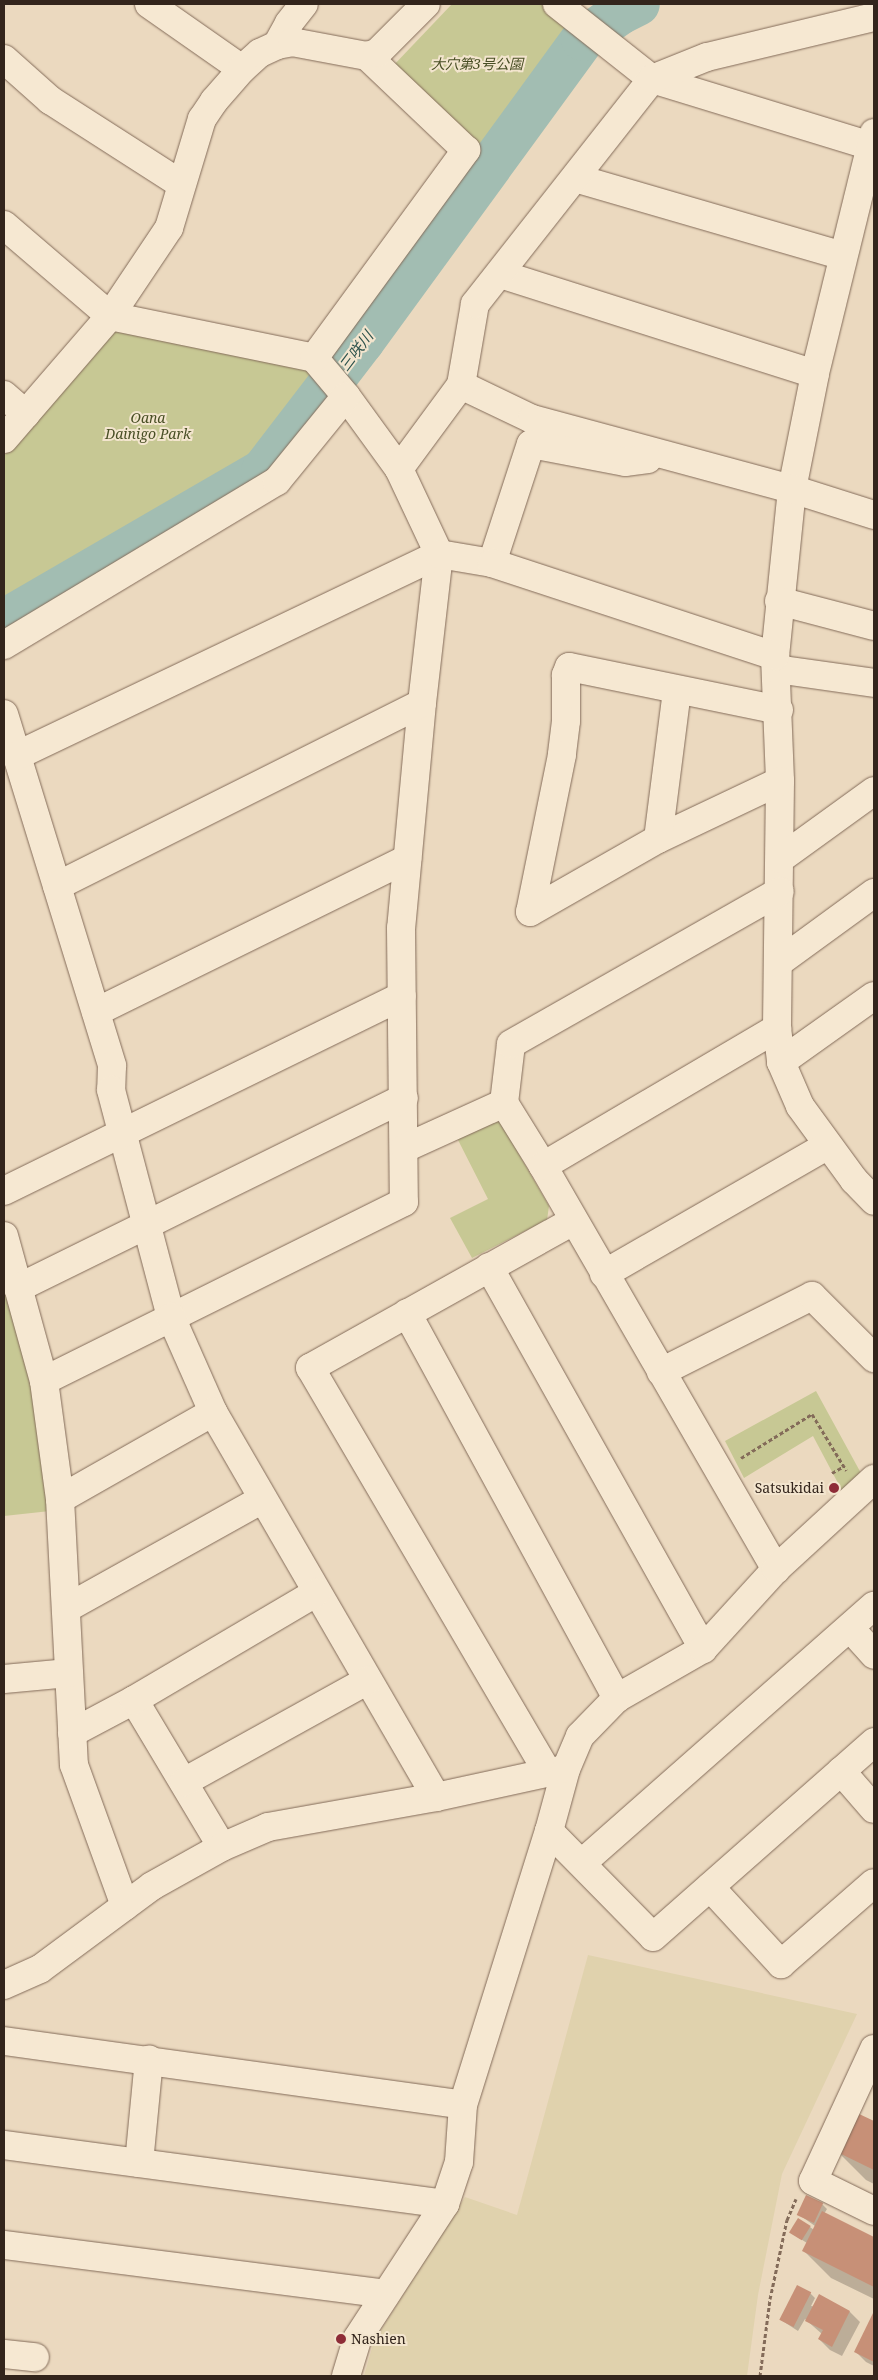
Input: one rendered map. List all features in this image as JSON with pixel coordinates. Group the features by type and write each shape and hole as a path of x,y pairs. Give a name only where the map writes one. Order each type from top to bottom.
{"street":[{"path":"149,4 242,70"},
{"path":"277,45 289,23 304,4"},
{"path":"4,439 110,316 169,228 202,119 214,101 242,70 260,54 277,45 292,42 367,56 377,53 426,4"},
{"path":"577,17 652,79 873,140 867,194 843,256 815,374 792,489 779,601 775,662 780,781 777,1028 781,1062 800,1106 854,1180 874,1201"},
{"path":"399,469 461,385 475,304 652,79 707,57 874,17"},
{"path":"314,358 466,150 367,56"},
{"path":"4,59 50,100 181,184"},
{"path":"575,178 843,256"},
{"path":"4,225 110,316 314,358 346,396 399,469 439,554 400,928 404,1098 404,1202 44,1381"},
{"path":"500,274 815,374"},
{"path":"461,385 532,419 672,455 792,489 874,515"},
{"path":"4,395 26,414"},
{"path":"4,645 277,481 346,396"},
{"path":"492,563 531,444 625,462 672,455"},
{"path":"16,756 439,554 492,563 775,662 874,684"},
{"path":"779,601 874,626"},
{"path":"778,710 569,667 566,675 566,721 562,755 530,912 658,838 780,781"},
{"path":"658,838 677,690"},
{"path":"57,886 422,703"},
{"path":"4,714 112,1066 111,1090 171,1317 213,1412 436,1797"},
{"path":"780,859 874,791"},
{"path":"96,1012 406,859"},
{"path":"776,1569 573,1221 543,1166 504,1103 511,1044 780,891"},
{"path":"778,963 874,893"},
{"path":"4,1191 402,996"},
{"path":"781,1062 874,996"},
{"path":"543,1166 777,1028"},
{"path":"18,1288 404,1098"},
{"path":"404,1148 504,1103"},
{"path":"604,1274 828,1145"},
{"path":"557,1771 310,1368 573,1221"},
{"path":"4,1236 44,1381 60,1499 74,1765 125,1906"},
{"path":"489,1268 703,1649"},
{"path":"662,1372 812,1296 874,1358"},
{"path":"407,1313 617,1698"},
{"path":"60,1499 213,1412"},
{"path":"346,2376 358,2339 445,2204 459,2162 463,2105 549,1831 557,1771 580,1736 617,1698 703,1649 862,1477"},
{"path":"66,1608 263,1499"},
{"path":"72,1733 134,1700 317,1592"},
{"path":"582,1863 874,1606"},
{"path":"850,1628 874,1655"},
{"path":"4,1679 69,1673"},
{"path":"184,1782 368,1680"},
{"path":"134,1700 222,1847"},
{"path":"549,1831 653,1938 874,1742"},
{"path":"4,1985 40,1969 152,1886 222,1847 268,1826 436,1797 557,1771"},
{"path":"841,1771 874,1809"},
{"path":"710,1887 781,1964 874,1883"},
{"path":"4,2041 463,2105"},
{"path":"874,2049 866,2091 813,2181 874,2211"},
{"path":"139,2163 149,2060"},
{"path":"4,2145 445,2204"},
{"path":"4,2245 386,2294"},
{"path":"4,2354 35,2357"}],"path":[{"path":"736,1462 812,1414 844,1466 862,1477"},
{"path":"832,1472 844,1466"},
{"path":"760,2376 770,2299 787,2220 800,2188 813,2181"}],"shaded area":[{"path":"588,1955 857,2014 782,2174 758,2295 747,2376 364,2376 374,2341 465,2197 517,2215"}],"green space":[{"name":"大穴第3号公園","path":"452,4 541,4 579,33 485,151 392,67"},
{"name":"Oana Dainigo Park","path":"115,329 308,368 316,385 259,464 4,615 4,456"},
{"path":"490,1118 501,1123 549,1206 547,1220 472,1258 450,1218 488,1199 457,1138"},
{"path":"4,1264 37,1383 50,1511 4,1516"},
{"path":"816,1391 868,1486 847,1500 813,1436 744,1478 725,1441"}],"building":[{"path":"857,2113 874,2121 874,2170 837,2152"},
{"path":"806,2195 823,2203 814,2223 797,2215"},
{"path":"822,2211 874,2237 874,2287 802,2251"},
{"path":"798,2218 811,2226 802,2240 789,2232"},
{"path":"797,2285 811,2292 794,2327 779,2320"},
{"path":"819,2294 850,2311 832,2347 818,2339 823,2330 805,2321"},
{"path":"874,2311 874,2362 854,2352"}],"waterway":[{"name":"三咲川","path":"4,621 263,471 362,342 583,39 620,13 638,4"}],"place":[{"name":"Satsukidai","path":"834,1488"},
{"name":"Nashien","path":"341,2339"}]}
